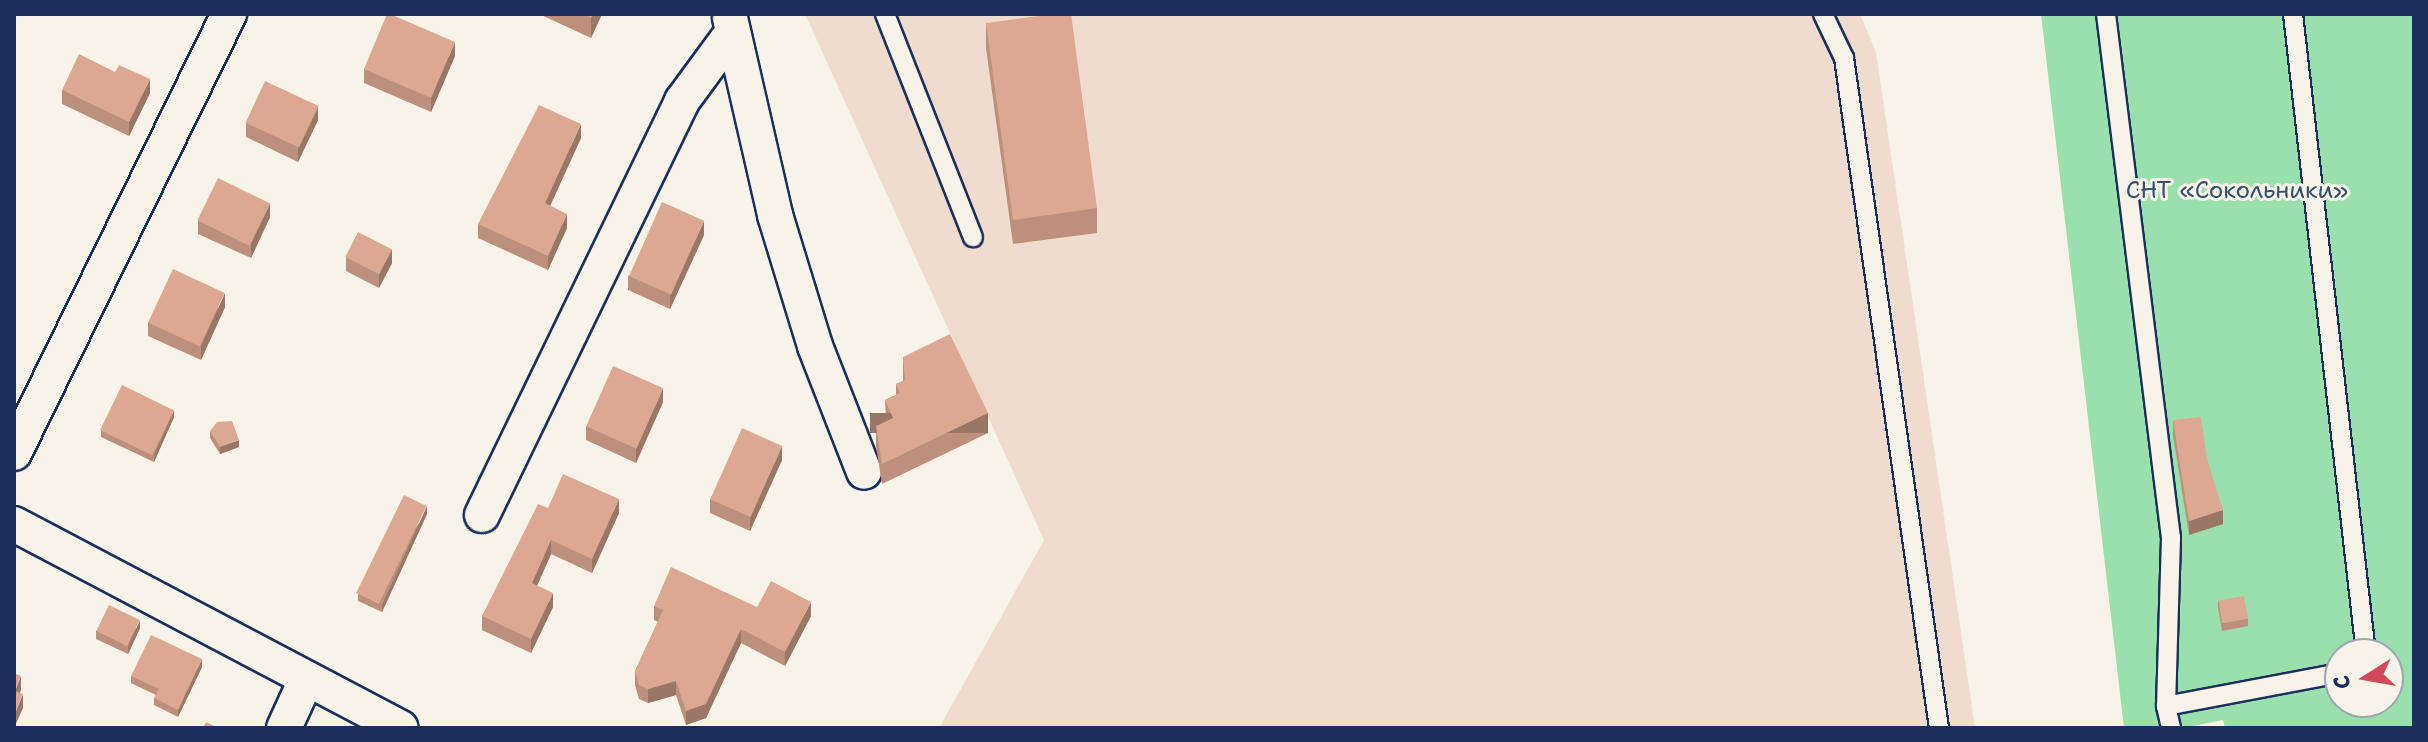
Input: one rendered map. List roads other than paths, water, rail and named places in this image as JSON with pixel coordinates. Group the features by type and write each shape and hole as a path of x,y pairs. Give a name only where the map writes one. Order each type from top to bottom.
{"street":[{"path":"14,453 229,14"},
{"path":"731,24 775,215 815,346 864,472"},
{"path":"482,515 682,101 731,24"},
{"path":"14,524 401,728"},
{"path":"284,728 306,680"}],"lane":[{"path":"885,14 973,237"},
{"path":"1823,14 1844,58 1939,728"},
{"path":"2106,14 2171,538 2166,706 2171,728"},
{"path":"2293,14 2364,638"},
{"path":"2166,706 2324,676"}],"park label":[{"name":"СНТ «Сокольники»","path":"2237,191"}]}
